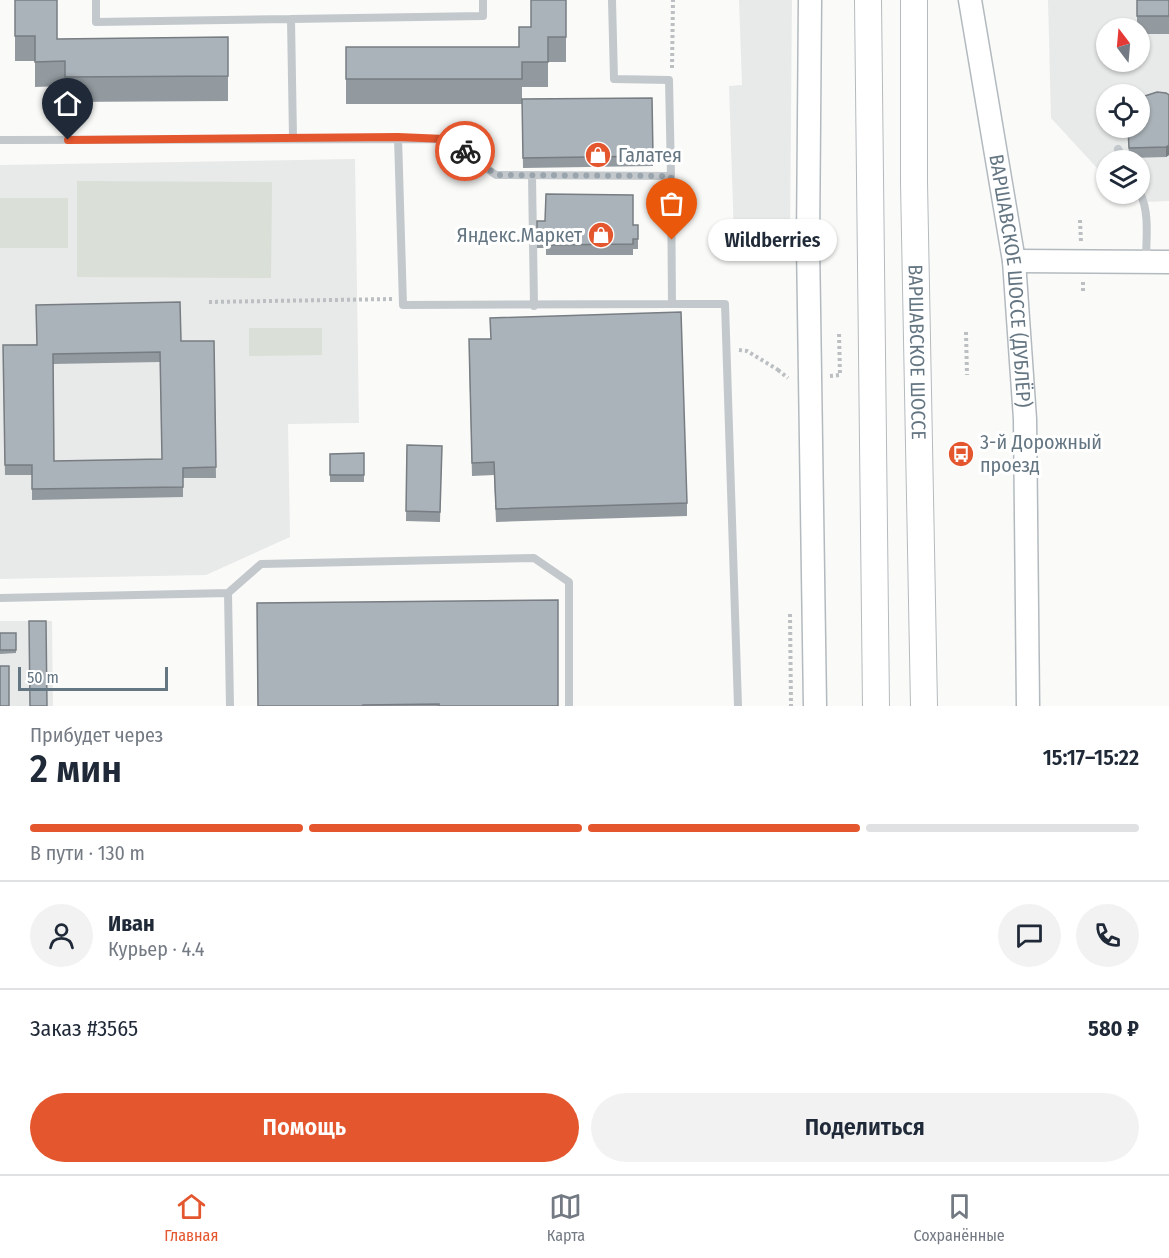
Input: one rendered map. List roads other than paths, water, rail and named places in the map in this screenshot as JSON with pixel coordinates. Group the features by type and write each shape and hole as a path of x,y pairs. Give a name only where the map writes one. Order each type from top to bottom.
{"main road":[{"path":"810,0 808,243 815,706"},
{"path":"868,0 876,706"},
{"name":"ВАРШАВСКОЕ ШОССЕ","path":"914,0 914,182 924,706"},
{"name":"ВАРШАВСКОЕ ШОССЕ (ДУБЛЁР)","path":"970,0 1014,261 1025,420 1026,700"},
{"path":"1014,261 1169,262"}],"lane":[{"path":"96,0 96,22 483,16 483,0"},
{"path":"612,0 614,79 669,80 672,304"},
{"path":"291,19 293,138"},
{"path":"0,140 398,137 445,139 496,175 671,176"},
{"path":"398,137 403,305 725,304 738,706"},
{"path":"532,176 534,306"},
{"path":"1144,204 1146,262"},
{"path":"0,598 228,593 261,564 534,558 569,582 569,706"},
{"path":"228,593 230,706"}],"place":[{"name":"Галатея","path":"598,155"},
{"name":"Яндекс.Маркет","path":"601,235"},
{"name":"Wildberries","path":"672,240"},
{"name":"3-й Дорожный проезд","path":"961,454"}]}
